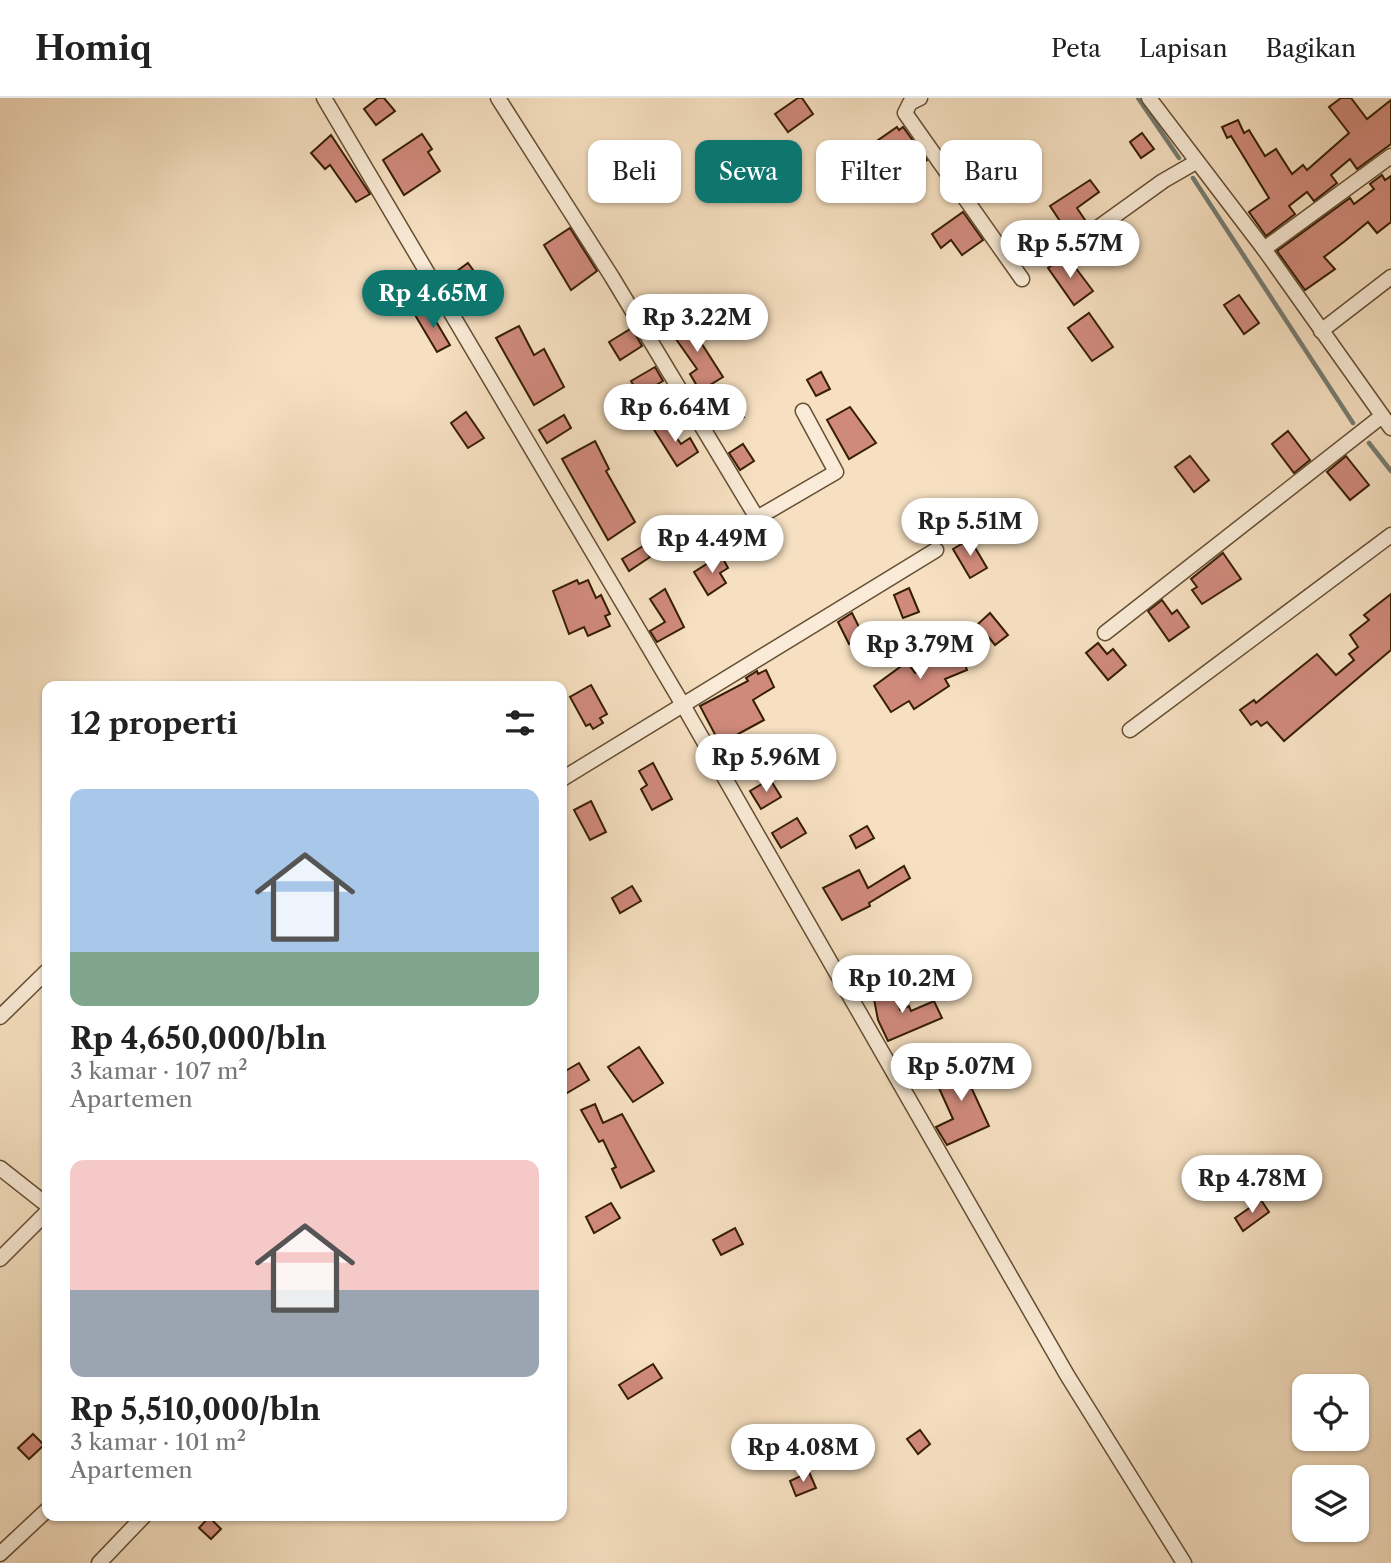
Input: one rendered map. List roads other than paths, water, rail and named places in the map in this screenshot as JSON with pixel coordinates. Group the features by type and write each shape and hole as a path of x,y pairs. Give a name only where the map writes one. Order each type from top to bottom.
{"street":[{"path":"324,98 683,705 1067,1375 1184,1563"},
{"path":"498,98 612,277 757,518 836,472 803,411"},
{"path":"920,98 910,103 905,113 1022,279"},
{"path":"1105,633 1387,422 1264,249 1149,98"},
{"path":"1264,249 1391,156"},
{"path":"1074,245 1163,181 1196,162"},
{"path":"1321,331 1391,277"},
{"path":"1130,730 1391,535"},
{"path":"567,776 936,550"},
{"path":"0,1017 42,976"},
{"path":"0,1168 42,1201"},
{"path":"0,1259 42,1217"},
{"path":"0,1553 42,1515"},
{"path":"99,1563 139,1521"}],"waterway":[{"path":"1138,98 1179,158"},
{"path":"1193,178 1353,423"},
{"path":"1369,443 1391,471"}]}
